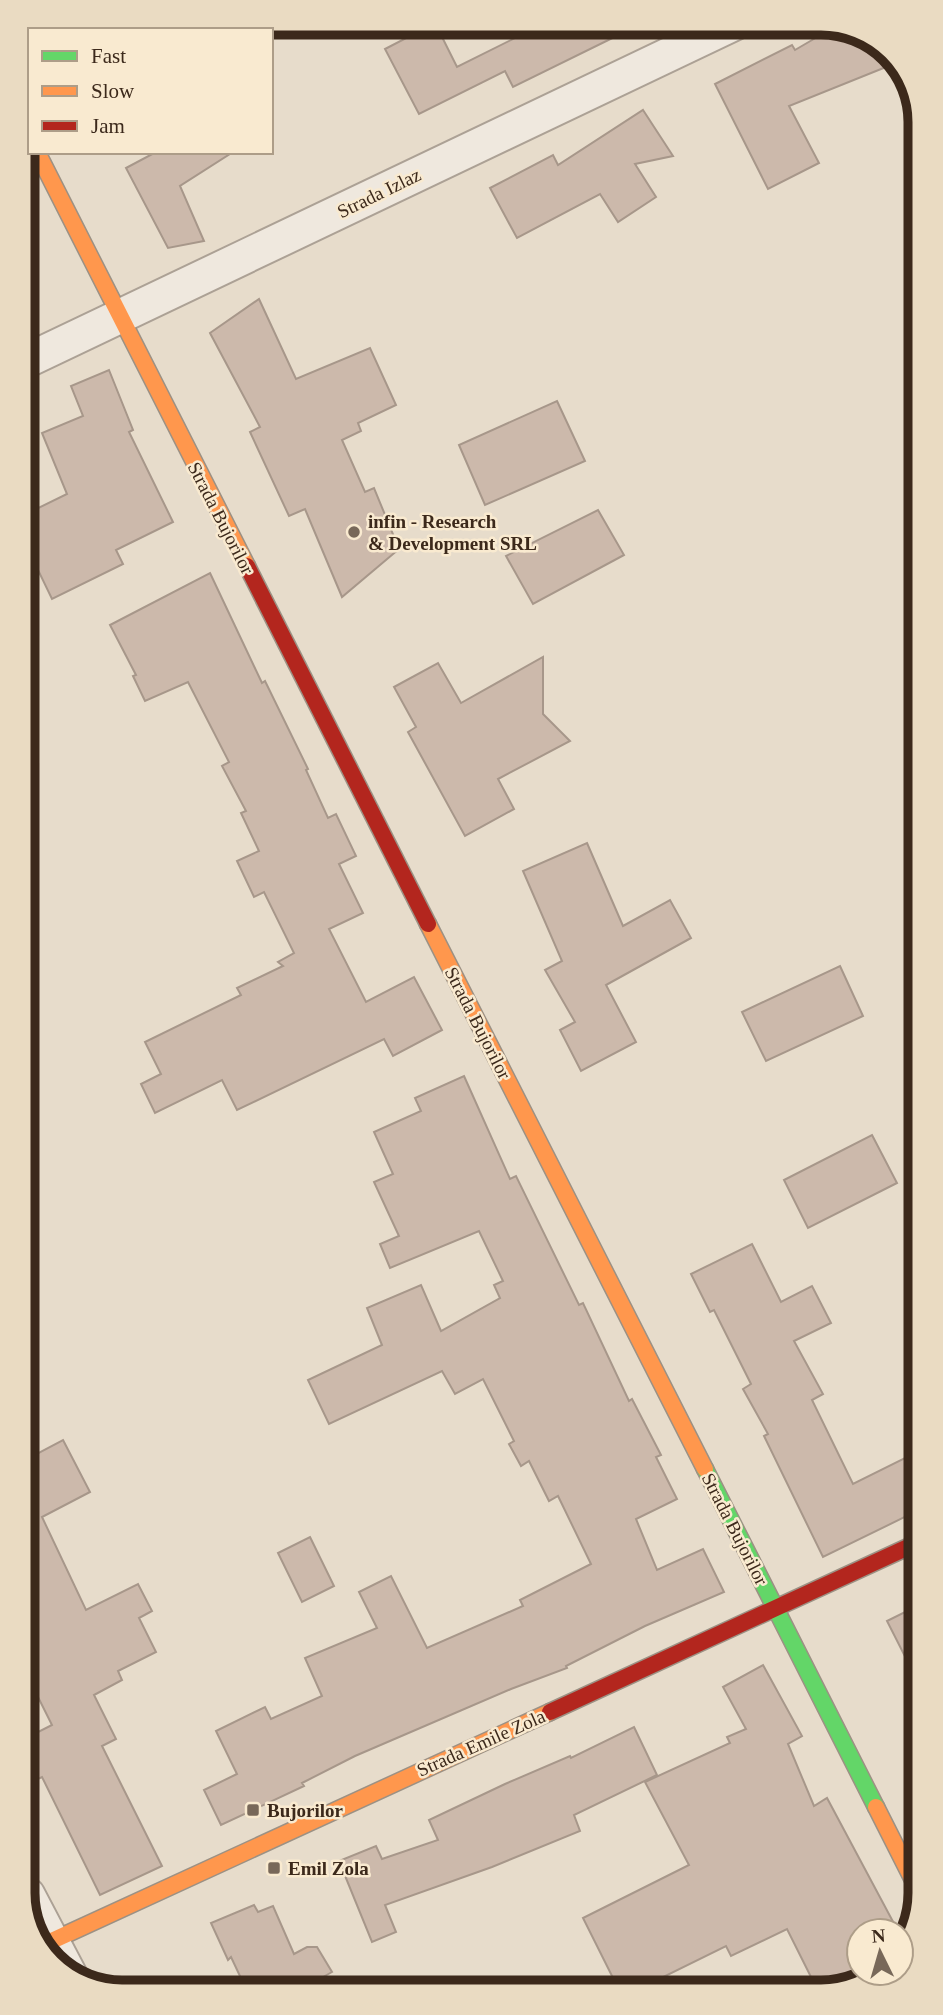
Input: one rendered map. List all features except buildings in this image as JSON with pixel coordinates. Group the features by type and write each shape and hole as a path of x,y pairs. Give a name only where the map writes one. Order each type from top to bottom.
{"main road":[{"name":"Strada Bujorilor","path":"38,154 908,1870"},
{"name":"Strada Emile Zola","path":"50,1941 908,1547"}],"street":[{"name":"Strada Izlaz","path":"35,357 709,35"}],"traffic: fast":[{"path":"705,1469 876,1807"}],"traffic: slow":[{"path":"38,154 247,566"},
{"path":"428,924 705,1469"},
{"path":"50,1942 550,1712"},
{"path":"876,1807 908,1870"}],"traffic: jam":[{"path":"247,566 428,924"},
{"path":"550,1712 908,1547"}],"place":[{"name":"infin - Research & Development SRL","path":"354,532"},
{"name":"Bujorilor","path":"253,1810"},
{"name":"Emil Zola","path":"274,1868"}]}
